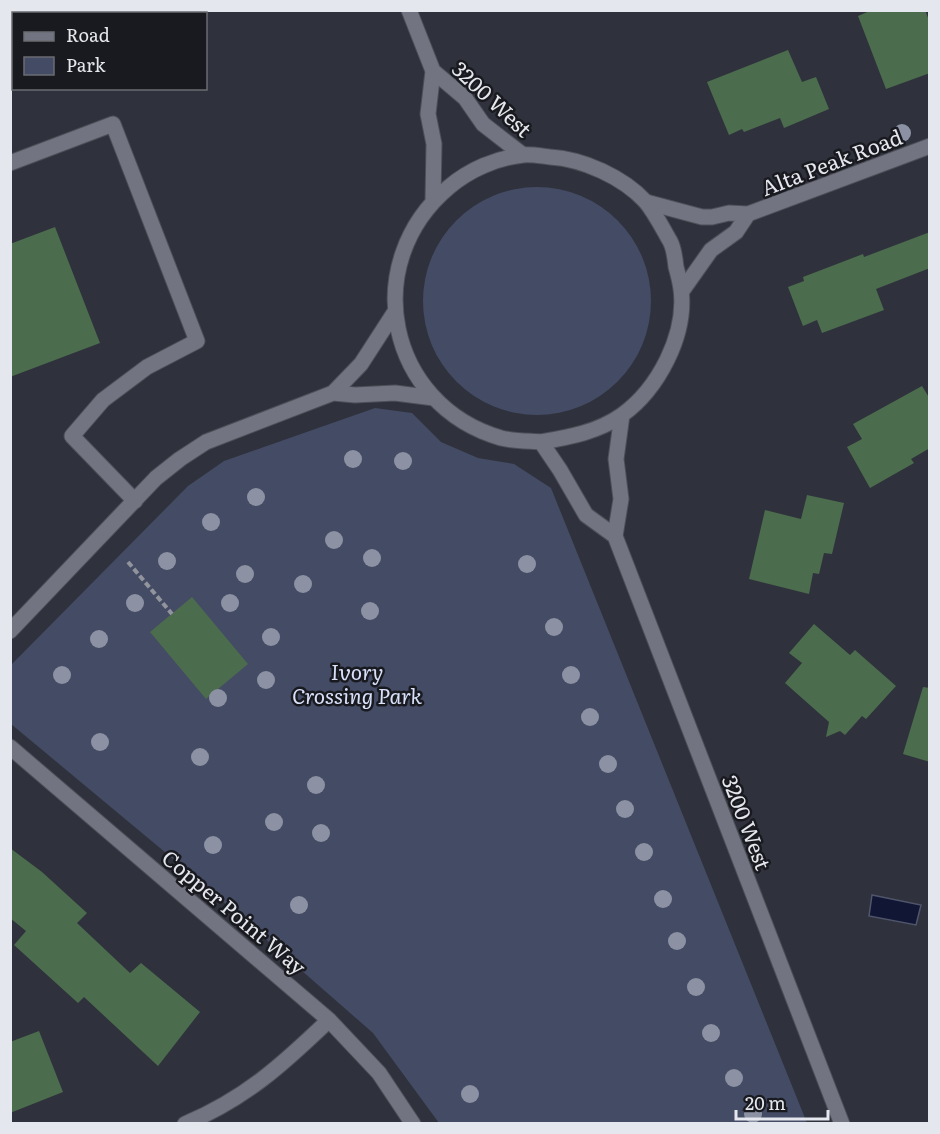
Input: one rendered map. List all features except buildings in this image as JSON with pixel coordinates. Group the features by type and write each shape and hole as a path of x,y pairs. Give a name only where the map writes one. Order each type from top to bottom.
{"street":[{"name":"3200 West","path":"410,10 434,72 465,98 483,124 523,155"},
{"name":"3200 West","path":"433,200 434,144 428,114 434,72"},
{"path":"10,163 113,124 197,341 147,367 103,400 72,436 135,501"},
{"name":"Alta Peak Road","path":"646,202 702,217 729,213 748,214 930,146"},
{"name":"3200 West","path":"523,155 568,158 579,162 610,174 646,202 671,243 682,291 679,326 668,361 648,391 622,415 584,435 542,442 502,438 465,423 434,398 407,359 394,313 394,282 401,252 414,224 433,200 459,178 490,163 523,155"},
{"name":"Alta Peak Road","path":"682,291 711,250 736,232 748,214"},
{"path":"10,631 156,478 207,442 333,393 361,364 394,313"},
{"path":"333,393 354,395 395,393 434,398"},
{"path":"542,442 586,514 615,536 621,499 616,459 622,415"},
{"name":"3200 West","path":"615,536 842,1124"},
{"name":"Copper Point Way","path":"10,747 329,1020 379,1073 413,1124"},
{"path":"184,1124 234,1099 256,1085 277,1069 329,1020"}],"path":[{"path":"128,562 172,614"}],"green space":[{"path":"537,187 559,189 581,196 600,206 618,220 632,238 642,257 649,279 651,301 649,323 642,345 632,364 618,382 600,396 581,406 559,413 537,415 515,413 493,406 474,396 456,382 442,364 432,345 425,323 423,301 425,279 432,257 442,238 456,220 474,206 493,196 515,189"},
{"name":"Ivory Crossing Park","path":"375,408 412,413 441,442 478,458 514,464 551,488 807,1123 439,1123 373,1033 190,873 11,724 11,665 188,486 224,461"}],"shaded area":[{"path":"872,895 921,905 916,925 869,916"}]}
